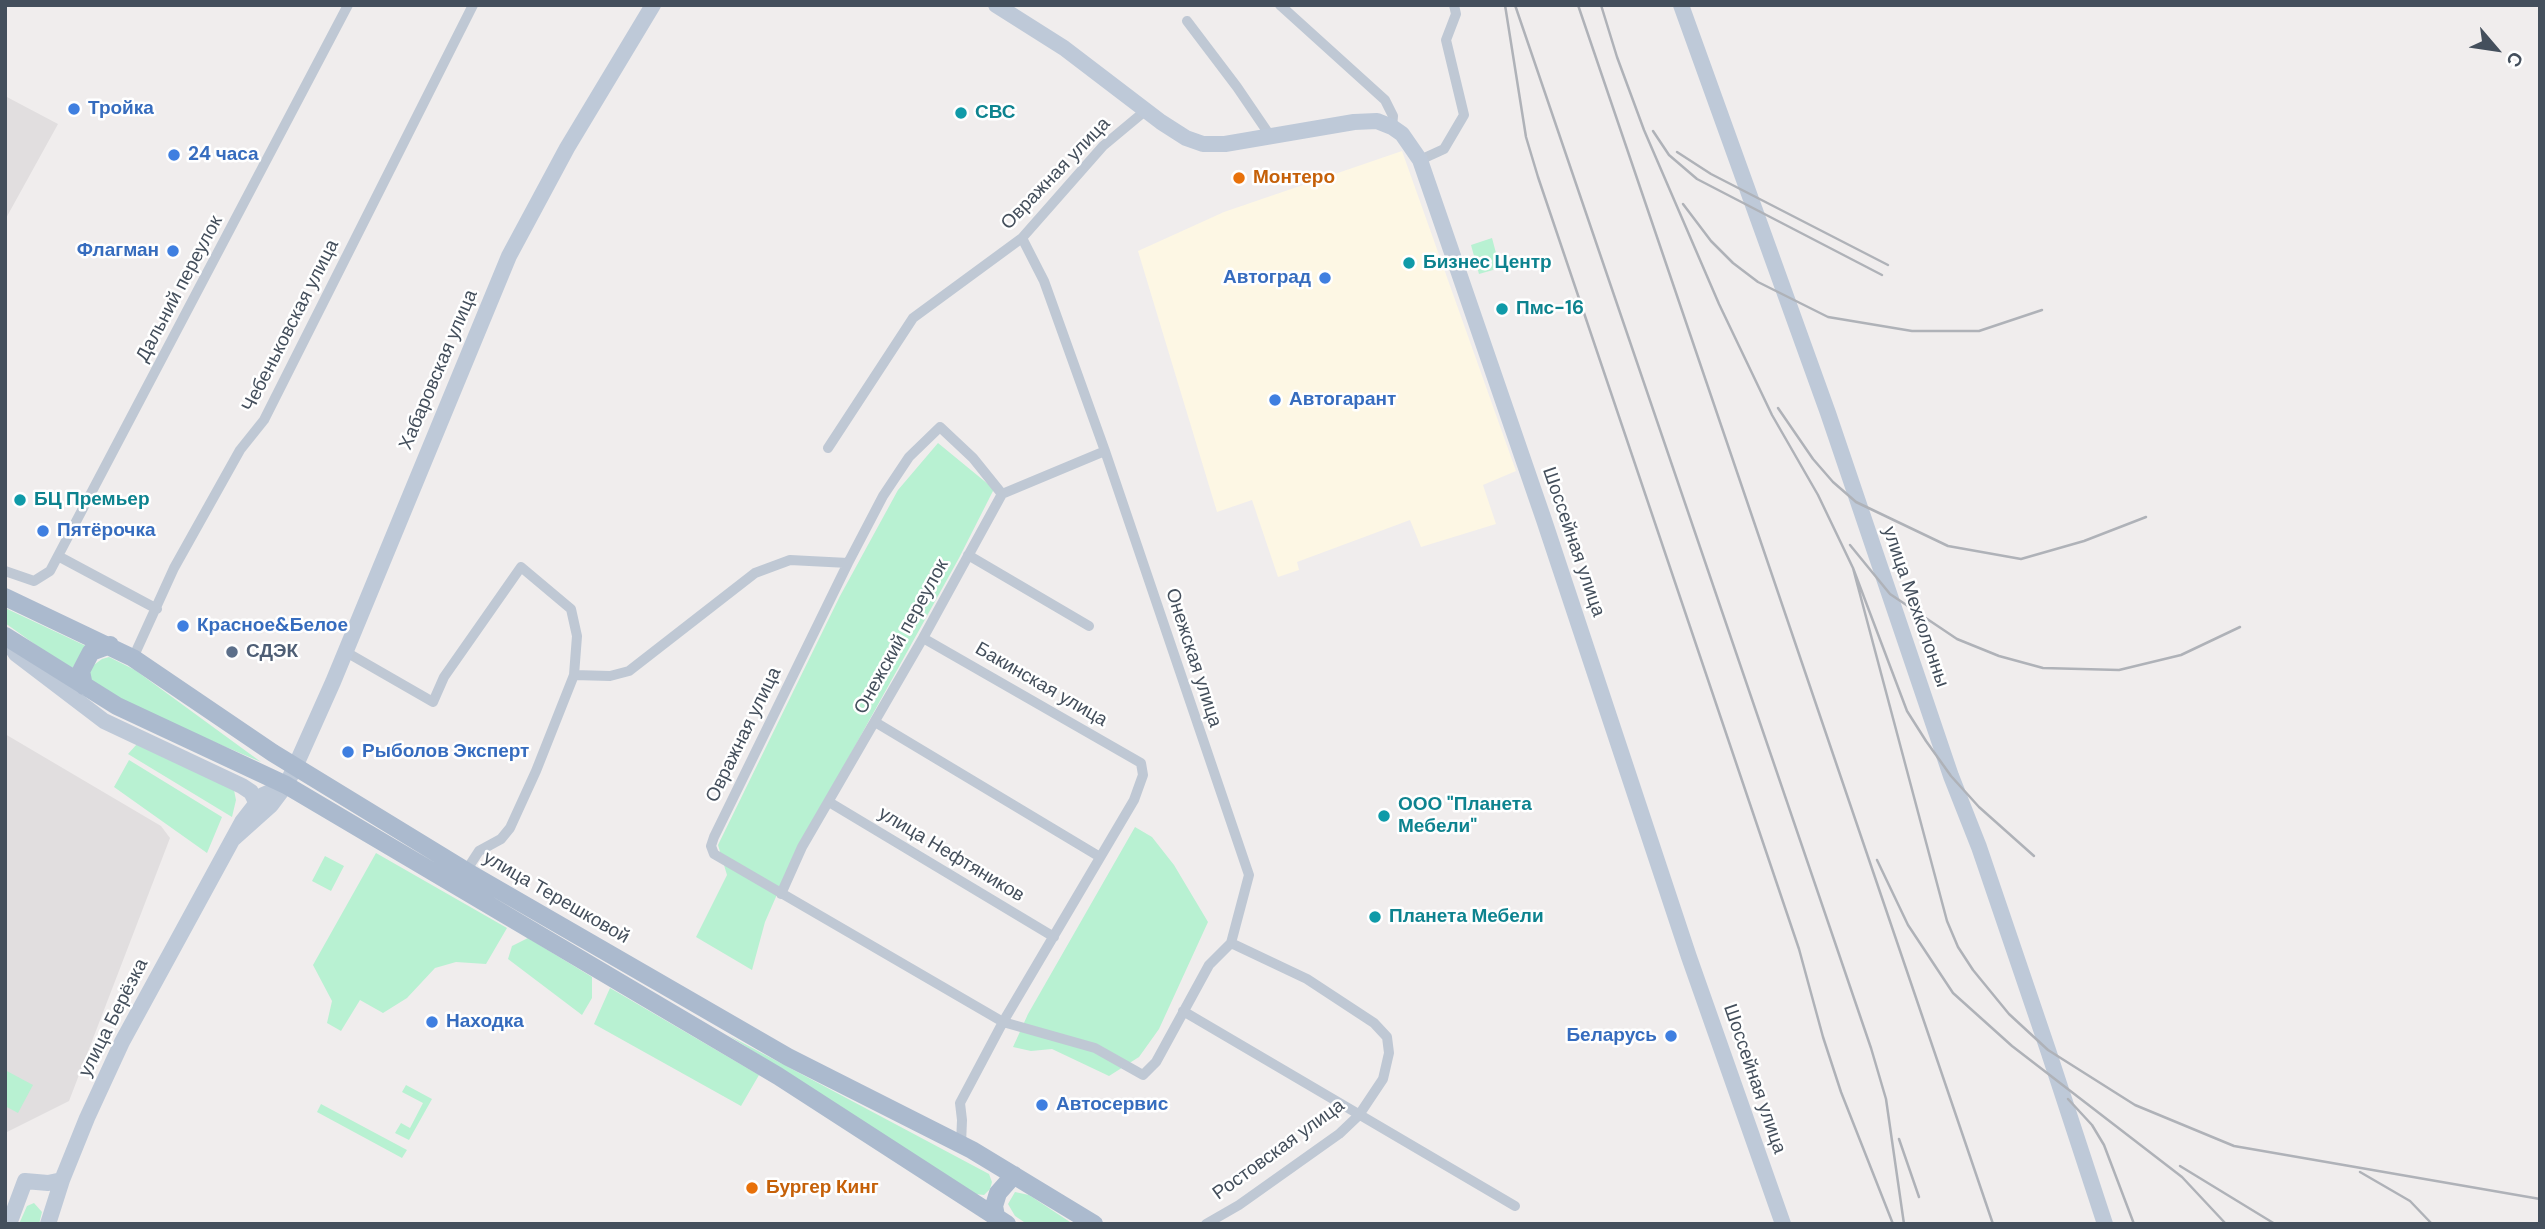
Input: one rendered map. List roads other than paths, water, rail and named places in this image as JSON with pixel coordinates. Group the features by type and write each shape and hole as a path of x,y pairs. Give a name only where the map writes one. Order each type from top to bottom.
{"main road":[{"name":"улица Терешковой","path":"5,597 133,658 295,767 466,870 788,1057 961,1144 1094,1224"},
{"name":"улица Терешковой","path":"5,636 117,706 286,785 778,1076 1001,1220"},
{"path":"84,686 80,670 91,652 110,645"},
{"path":"1001,1220 994,1206 998,1193 1014,1175"}],"street":[{"name":"Дальний переулок","path":"5,571 34,581 50,571 348,5"},
{"name":"Чебеньковская улица","path":"133,658 174,568 240,450 264,420 473,5"},
{"name":"Хабаровская улица","path":"295,767 509,256 567,148 653,5"},
{"path":"996,5 1064,48 1179,134 1203,144 1225,144 1367,120 1392,127 1393,116 1385,100 1280,5"},
{"path":"1420,160 1444,149 1464,115 1446,40 1456,14 1454,5"},
{"name":"улица Мехколонны","path":"1681,5 1828,413 1951,776 1979,847 2105,1224"},
{"path":"1187,21 1271,136"},
{"name":"Овражная улица","path":"828,448 913,318 1022,238 1103,146 1145,111"},
{"name":"Шоссейная улица","path":"1392,127 1402,134 1420,160 1544,520 1689,957 1783,1224"},
{"name":"Онежская улица","path":"1003,1022 1095,1048 1143,1075 1156,1062 1209,965 1231,943 1249,875 1105,451 1044,281 1022,238"},
{"name":"Овражная улица","path":"781,894 715,854 711,846 848,562 883,496 909,457 940,427 973,458 1002,494"},
{"path":"1002,494 1105,451"},
{"name":"Онежский переулок","path":"781,894 802,847 923,638 1002,494"},
{"path":"968,555 1089,626"},
{"path":"58,556 157,609"},
{"path":"574,675 610,676 629,671 755,573 790,561 848,562"},
{"path":"345,652 433,702 444,677 521,567 571,609 577,636 574,675 536,771 510,828 501,839 479,850 466,870"},
{"path":"5,636 16,654 104,722 242,786 251,792 256,802"},
{"name":"Бакинская улица","path":"923,638 1141,763 1142,780 1135,800 1100,857"},
{"path":"875,722 1100,857 1003,1022 960,1103 961,1144"},
{"name":"улица Берёзка","path":"233,839 271,805 295,767"},
{"name":"улица Берёзка","path":"48,1224 87,1118 122,1042 256,802 273,789 286,785"},
{"name":"улица Нефтяников","path":"829,802 1054,937"},
{"path":"781,894 1003,1022"},
{"name":"Ростовская улица","path":"1206,1224 1239,1205 1339,1134 1359,1115 1383,1079 1389,1053 1387,1037 1374,1023 1307,979 1231,943"},
{"path":"1183,1011 1515,1206"},
{"path":"9,1224 25,1181 48,1184 62,1180"}],"railway":[{"path":"1505,5 1526,137 1538,177 1799,949 1841,1092 1893,1224"},
{"path":"1515,5 1871,1048 1886,1099 1904,1224"},
{"path":"1578,5 1993,1224"},
{"path":"1601,5 1644,130 1719,304 1772,415 1818,495 1853,568"},
{"path":"1653,131 1669,155 1697,179 1882,275"},
{"path":"1677,152 1711,174 1888,265"},
{"path":"1683,204 1711,241 1733,263 1758,282 1828,317 1912,331 1979,331 2042,310"},
{"path":"1778,408 1813,459 1833,482 1856,502 1948,546 2021,559 2084,541 2146,517"},
{"path":"1850,545 1890,594 1957,639 1999,656 2043,668 2119,670 2181,655 2240,627"},
{"path":"2034,856 1979,807 1951,776 1907,711 1853,568 1947,921 1958,947 1973,970 2009,1014 2048,1050 2135,1105 2234,1146 2540,1199"},
{"path":"1877,860 1908,925 1953,993 2012,1046 2182,1177 2226,1224"},
{"path":"2068,1099 2092,1125 2104,1145 2134,1224"},
{"path":"1899,1139 1919,1197"},
{"path":"2180,1166 2275,1224"},
{"path":"2360,1172 2410,1201 2432,1224"}],"place":[{"name":"Тройка","path":"74,109"},
{"name":"СВС","path":"961,113"},
{"name":"24 часа","path":"174,155"},
{"name":"Монтеро","path":"1239,178"},
{"name":"Флагман","path":"173,251"},
{"name":"Бизнес Центр","path":"1409,263"},
{"name":"Автоград","path":"1325,278"},
{"name":"Пмс-16","path":"1502,309"},
{"name":"Автогарант","path":"1275,400"},
{"name":"БЦ Премьер","path":"20,500"},
{"name":"Пятёрочка","path":"43,531"},
{"name":"Красное&Белое","path":"183,626"},
{"name":"СДЭК","path":"232,652"},
{"name":"Рыболов Эксперт","path":"348,752"},
{"name":"ООО \"Планета Мебели\"","path":"1384,816"},
{"name":"Планета Мебели","path":"1375,917"},
{"name":"Находка","path":"432,1022"},
{"name":"Беларусь","path":"1671,1036"},
{"name":"Автосервис","path":"1042,1105"},
{"name":"Бургер Кинг","path":"752,1188"}]}
